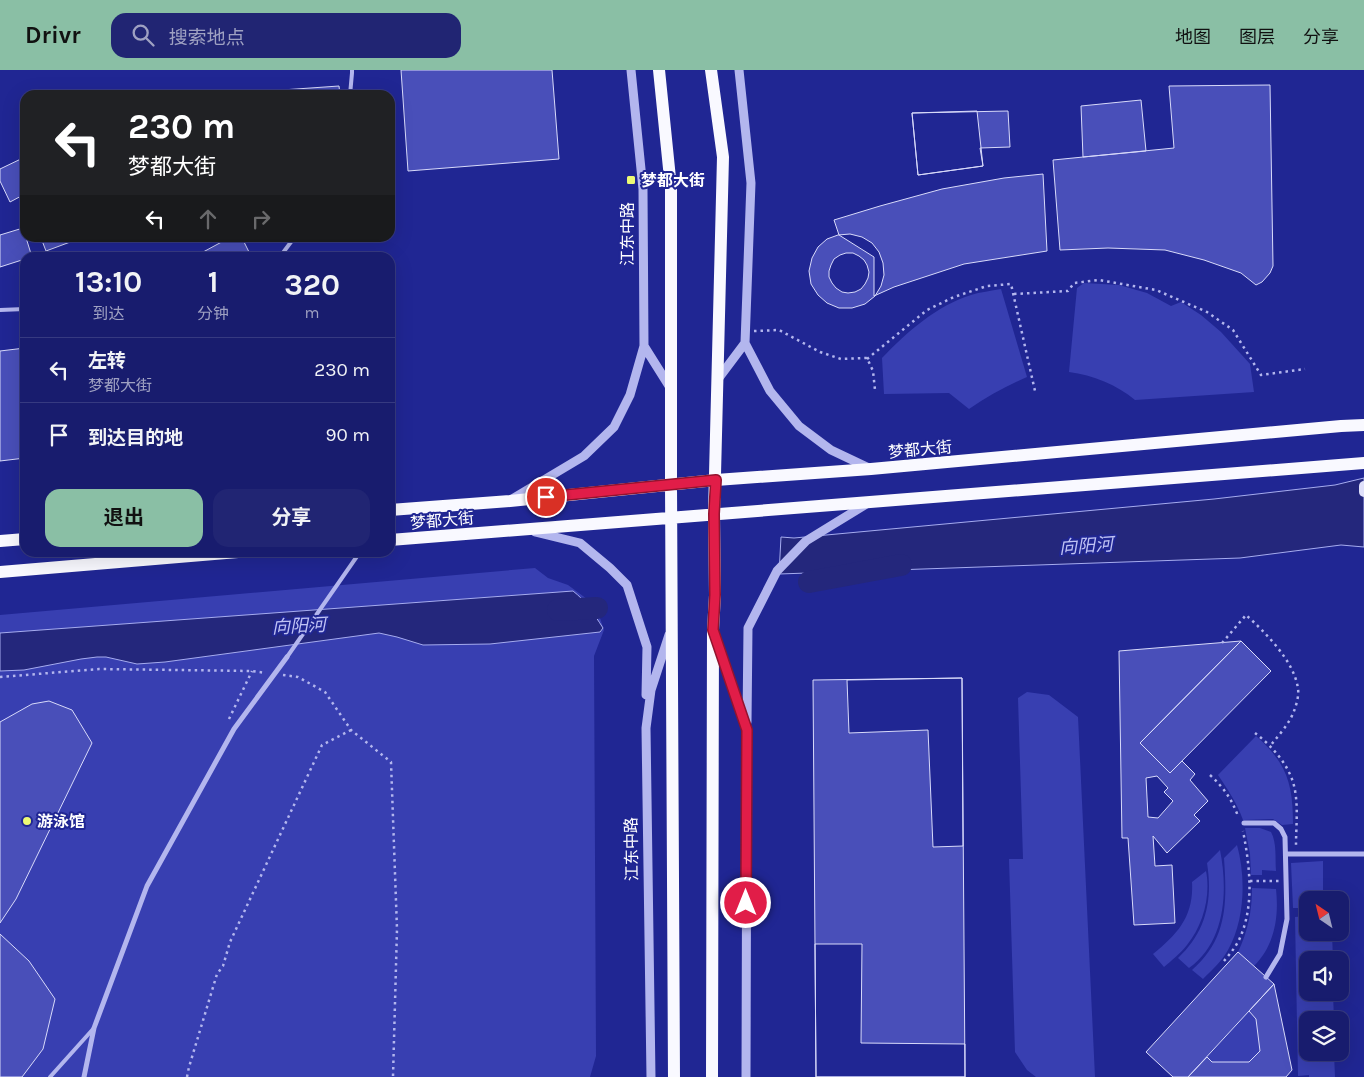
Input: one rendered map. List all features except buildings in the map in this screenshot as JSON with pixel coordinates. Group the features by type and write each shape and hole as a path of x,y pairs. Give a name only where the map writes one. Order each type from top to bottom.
{"main road":[{"name":"江东中路","path":"659,70 671,188 674,1077"},
{"path":"712,70 723,157 714,514 712,1077"},
{"name":"梦都大街","path":"395,510 510,501 716,480 871,469 1364,425"},
{"name":"梦都大街","path":"395,540 1364,463"},
{"path":"0,541 20,539"},
{"path":"0,572 178,557"}],"street":[{"name":"江东中路","path":"510,501 584,456 614,427 630,394 644,346 643,189 631,70"},
{"path":"739,70 751,183 745,343 770,390 799,426 831,450 871,469"},
{"path":"718,380 745,343"},
{"path":"644,346 672,390"},
{"path":"746,1077 748,628 776,571 806,542 869,502"},
{"path":"525,529 580,543 627,585 647,647 646,728"},
{"name":"江东中路","path":"651,1077 646,728 651,690 672,625"},
{"path":"713,630 747,730"},
{"path":"84,1077 94,1028 147,886 234,729 287,657"},
{"path":"1244,823 1274,823 1281,829 1285,837 1287,919 1280,954 1266,977"},
{"path":"1286,854 1364,854"}],"lane":[{"path":"350,90 352,70"},
{"path":"0,310 20,309"},
{"path":"287,657 357,557"},
{"path":"50,1077 94,1028"}],"path":[{"path":"1014,294 1068,291 1074,283 1099,280 1156,290 1207,312 1233,330 1261,375 1304,369"},
{"path":"745,332 779,330 820,352 841,359 867,359 927,310 954,297 987,286 1012,284 1035,391"},
{"path":"867,359 873,371 875,390"},
{"path":"1222,642 1246,615 1262,629 1277,647 1293,672 1299,690 1295,710 1270,746"},
{"path":"0,677 99,668 252,671 298,677 325,692 351,730 391,762 397,929 393,1077"},
{"path":"187,1077 188,1067 217,974 222,966 230,942 322,745 351,730"},
{"path":"1255,733 1270,746 1284,764 1293,782 1296,799 1296,854"},
{"path":"1210,775 1224,789 1238,815 1247,851 1250,881 1244,925 1238,942 1224,961"},
{"path":"1250,881 1286,881"}],"shaded area":[{"path":"1084,283 1119,285 1147,293 1171,306 1181,302 1201,315 1221,332 1250,364 1254,392 1135,400 1104,382 1069,372 1077,288"},
{"path":"1001,289 1027,377 969,409 949,393 884,394 882,358 902,339 923,321 946,306 971,295"},
{"path":"535,568 548,578 568,585 587,599 598,612 604,630 594,656 596,1056 590,1077 0,1077 0,615"},
{"path":"1027,692 1049,695 1078,717 1095,1077 1036,1077 1027,1070 1015,1052 1009,859 1023,859 1018,698"},
{"path":"1256,736 1275,756 1286,775 1292,797 1293,824 1282,825 1273,819 1243,820 1229,791 1218,775"},
{"path":"1245,828 1260,828 1271,832 1275,846 1276,871 1262,870 1262,875 1251,875 1250,854"},
{"path":"1237,845 1243,884 1238,925 1226,954 1203,979 1192,970 1213,946 1219,933 1225,905 1224,858"},
{"path":"1220,850 1224,882 1221,914 1217,930 1211,944 1189,968 1178,958 1188,948 1201,926 1208,902 1209,877 1207,863"},
{"path":"1323,861 1323,891 1299,891 1299,908 1293,908 1291,863"},
{"path":"1206,871 1206,900 1197,929 1184,948 1164,967 1153,954 1170,939 1183,923 1190,905 1192,882"},
{"path":"1252,888 1276,889 1277,899 1276,920 1271,940 1267,949 1254,966 1238,952 1249,921"},
{"path":"1295,917 1299,917 1299,941 1332,941 1333,951 1299,951 1299,1001 1333,1001 1334,1011 1299,1011 1299,1061 1334,1061 1335,1077 1298,1076"},
{"path":"1249,1011 1256,1019 1260,1051 1249,1062 1212,1062 1207,1057"}],"water":[{"path":"1364,478 1364,547 1341,545 1240,558 779,574 781,537 794,538 1214,499 1335,485"},
{"path":"573,591 586,603 603,628 600,632 490,644 423,645 379,633 165,662 137,664 106,657 97,657 24,670 0,671 0,633"}],"waterway":[{"name":"向阳河","path":"809,582 901,565"},
{"name":"向阳河","path":"558,610 597,608"}],"place":[{"name":"梦都大街","path":"631,180"},
{"name":"游泳馆","path":"27,821"}],"route":[{"path":"546,497 716,480 713,630 747,730 746,903"}]}
